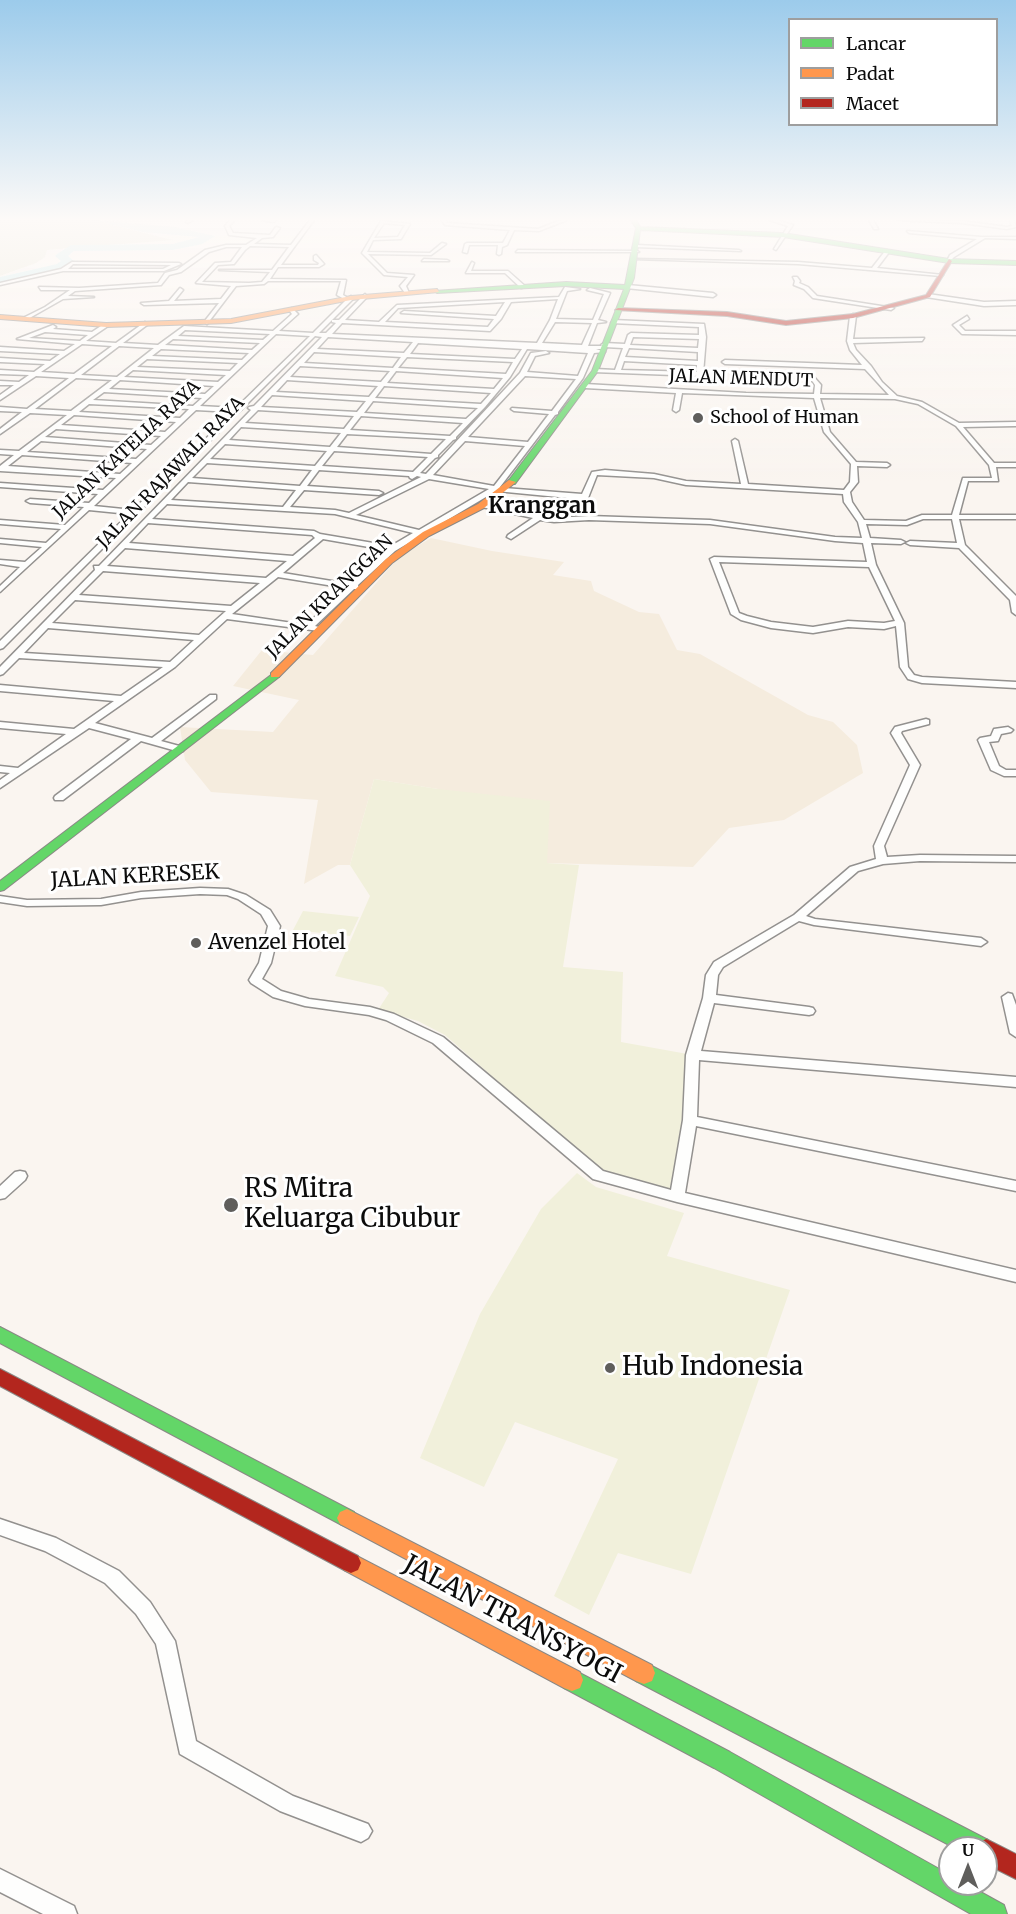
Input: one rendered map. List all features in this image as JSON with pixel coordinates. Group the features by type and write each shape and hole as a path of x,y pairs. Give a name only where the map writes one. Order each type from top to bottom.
{"main road":[{"path":"0,317 106,325 144,321 207,322 249,319 295,309"},
{"name":"JALAN KRANGGAN","path":"0,887 274,675 314,629 357,587 422,533 481,506 500,489 557,413 595,371 599,349 618,309"},
{"path":"614,318 727,314 786,323 884,309"},
{"name":"JALAN TRANSYOGI","path":"0,1334 64,1370 957,1836"},
{"name":"JALAN TRANSYOGI","path":"0,1377 722,1760 995,1914"},
{"path":"998,1857 1016,1867"}],"street":[{"path":"24,319 42,309"},
{"path":"207,322 216,309"},
{"path":"0,646 82,567 338,309"},
{"name":"JALAN RAJAWALI RAYA","path":"0,672 351,309"},
{"path":"380,324 394,309"},
{"path":"327,321 487,329 492,328 505,309"},
{"path":"538,343 552,309"},
{"path":"538,343 557,309"},
{"path":"583,351 601,309"},
{"name":"JALAN KATELIA RAYA","path":"0,590 4,583 27,565 295,314 292,310"},
{"path":"391,312 499,318"},
{"path":"853,315 850,341 853,350 880,383 895,397 920,404 958,424 992,465 996,480 965,480 955,517 961,546 1015,599 1016,612"},
{"path":"553,320 597,321 614,318 704,326 700,374 595,371"},
{"path":"967,318 956,325 966,335 1016,333"},
{"path":"0,432 118,345 144,321"},
{"path":"984,324 994,333"},
{"path":"1,397 106,325"},
{"path":"0,348 53,327"},
{"path":"0,468 184,328 583,351"},
{"path":"43,330 93,334"},
{"path":"617,372 628,337 634,334 703,337"},
{"path":"172,337 265,342"},
{"path":"20,339 254,352"},
{"path":"850,341 922,339"},
{"path":"285,509 417,341 538,343 583,351"},
{"path":"351,514 427,477 465,439 523,374 535,353 625,346 701,350"},
{"path":"0,348 66,353"},
{"path":"335,512 416,474 454,438 483,405 507,376 525,348"},
{"path":"583,382 599,349"},
{"path":"311,350 518,361"},
{"path":"146,357 243,362"},
{"path":"622,359 700,363"},
{"path":"0,360 51,363"},
{"path":"724,362 869,367"},
{"path":"741,374 742,363"},
{"path":"298,364 507,376"},
{"path":"777,365 777,374"},
{"path":"132,368 231,373"},
{"path":"0,372 220,384"},
{"name":"JALAN MENDUT","path":"523,374 679,391 817,397 895,397"},
{"path":"284,378 495,391"},
{"path":"814,379 818,385 817,397 827,432 854,464 854,482 846,492 848,502 862,522 872,566 900,623 904,667 911,677 1016,685"},
{"path":"0,383 21,384"},
{"path":"103,390 207,396"},
{"path":"676,410 679,391"},
{"path":"270,393 483,405"},
{"path":"88,402 468,421"},
{"path":"0,409 182,420"},
{"path":"514,409 557,413"},
{"path":"277,574 357,587 392,549 500,489 531,444 557,413"},
{"path":"958,424 1016,424"},
{"path":"239,425 454,438"},
{"path":"55,427 167,434"},
{"path":"39,439 153,447"},
{"path":"465,439 531,444"},
{"path":"735,441 745,486"},
{"path":"223,442 436,456"},
{"path":"0,452 138,461"},
{"path":"205,460 416,474 500,489 583,497 594,474 598,473 654,476 686,483 846,492"},
{"path":"854,464 887,465"},
{"path":"992,465 1016,465"},
{"path":"0,468 122,476"},
{"path":"186,480 379,493"},
{"path":"0,484 105,492"},
{"path":"30,501 136,512"},
{"path":"165,502 335,512 351,514 422,533"},
{"path":"481,506 539,517 710,522 835,539 901,542"},
{"path":"862,522 907,523 922,516 1016,517"},
{"path":"511,537 539,517"},
{"path":"146,521 314,533 319,536 392,549"},
{"path":"0,522 68,527"},
{"path":"0,785 120,699 172,665 233,609 320,538 319,536"},
{"path":"0,542 48,545"},
{"path":"910,543 961,546"},
{"path":"122,545 296,559"},
{"path":"872,566 714,559 735,614 744,618 771,625 813,630 848,624 884,626 900,623"},
{"path":"0,562 27,565"},
{"path":"82,567 269,581"},
{"path":"73,597 233,609"},
{"path":"225,616 314,629"},
{"path":"46,625 200,638"},
{"path":"0,656 172,665"},
{"path":"0,688 120,699"},
{"path":"153,742 213,697"},
{"path":"882,861 879,846 915,765 896,733 897,729 926,722"},
{"path":"86,724 180,749"},
{"path":"0,725 75,732"},
{"path":"1008,730 997,731 995,739 983,740 995,768 1004,773 1016,773"},
{"path":"59,798 139,738"},
{"path":"0,769 20,771"},
{"path":"1016,859 920,858 882,861 854,869 798,918 718,965 712,975 709,998 693,1055 690,1120 677,1197 1016,1276"},
{"name":"JALAN KERESEK","path":"0,898 27,903 90,902 177,892 228,892 243,897 266,912 274,926 265,963 255,980 277,994 309,1003 370,1011 413,1026 438,1040 569,1154 598,1175 677,1197"},
{"path":"798,918 814,922 981,942"},
{"path":"1008,997 1014,1014 1016,1033"},
{"path":"709,998 809,1011"},
{"path":"693,1055 1016,1082"},
{"path":"690,1120 1016,1186"},
{"path":"0,1194 20,1176"},
{"path":"0,1527 50,1544 112,1577 143,1608 165,1641 187,1747 287,1804 362,1831"},
{"path":"0,1880 66,1914"}],"shaded area":[{"path":"431,538 492,551 564,562 553,575 591,581 594,591 639,612 659,614 677,650 700,654 808,715 833,722 857,745 863,773 784,820 729,828 693,867 546,863 438,789 374,779 350,865 338,865 304,884 318,800 211,792 185,760 180,727 273,732 299,700 233,686 262,650 313,655 399,557"}],"green space":[{"path":"374,779 438,789 550,801 547,863 579,865 563,967 623,972 621,1042 693,1055 670,1190 610,1173 591,1163 445,1035 418,1021 378,1010 389,993 383,987 335,976 370,896 350,865"},
{"path":"303,911 359,917 350,936 293,930"},
{"name":"Hub Indonesia","path":"577,1173 596,1187 684,1213 667,1256 790,1290 691,1574 618,1553 589,1615 554,1596 618,1459 515,1422 484,1487 420,1458 480,1314 541,1209"}],"traffic: fast":[{"path":"512,482 595,371 619,309"},
{"path":"0,887 275,675"},
{"path":"0,1334 347,1518"},
{"path":"644,1673 957,1836"},
{"path":"572,1680 722,1760 995,1914"}],"traffic: slow":[{"path":"0,317 106,325 231,321 292,309"},
{"path":"275,675 389,561 426,534 481,506 512,482"},
{"path":"347,1518 644,1673"},
{"path":"351,1563 572,1680"}],"traffic: jam":[{"path":"618,310 727,314 786,323 853,316 878,309"},
{"path":"0,1377 351,1563"},
{"path":"998,1857 1016,1867"}],"place":[{"name":"School of Human","path":"698,418"},
{"name":"Avenzel Hotel","path":"196,943"},
{"name":"RS Mitra Keluarga Cibubur","path":"231,1205"},
{"name":"Hub Indonesia","path":"610,1368"}],"district":[{"name":"Kranggan","path":"542,507"}]}
